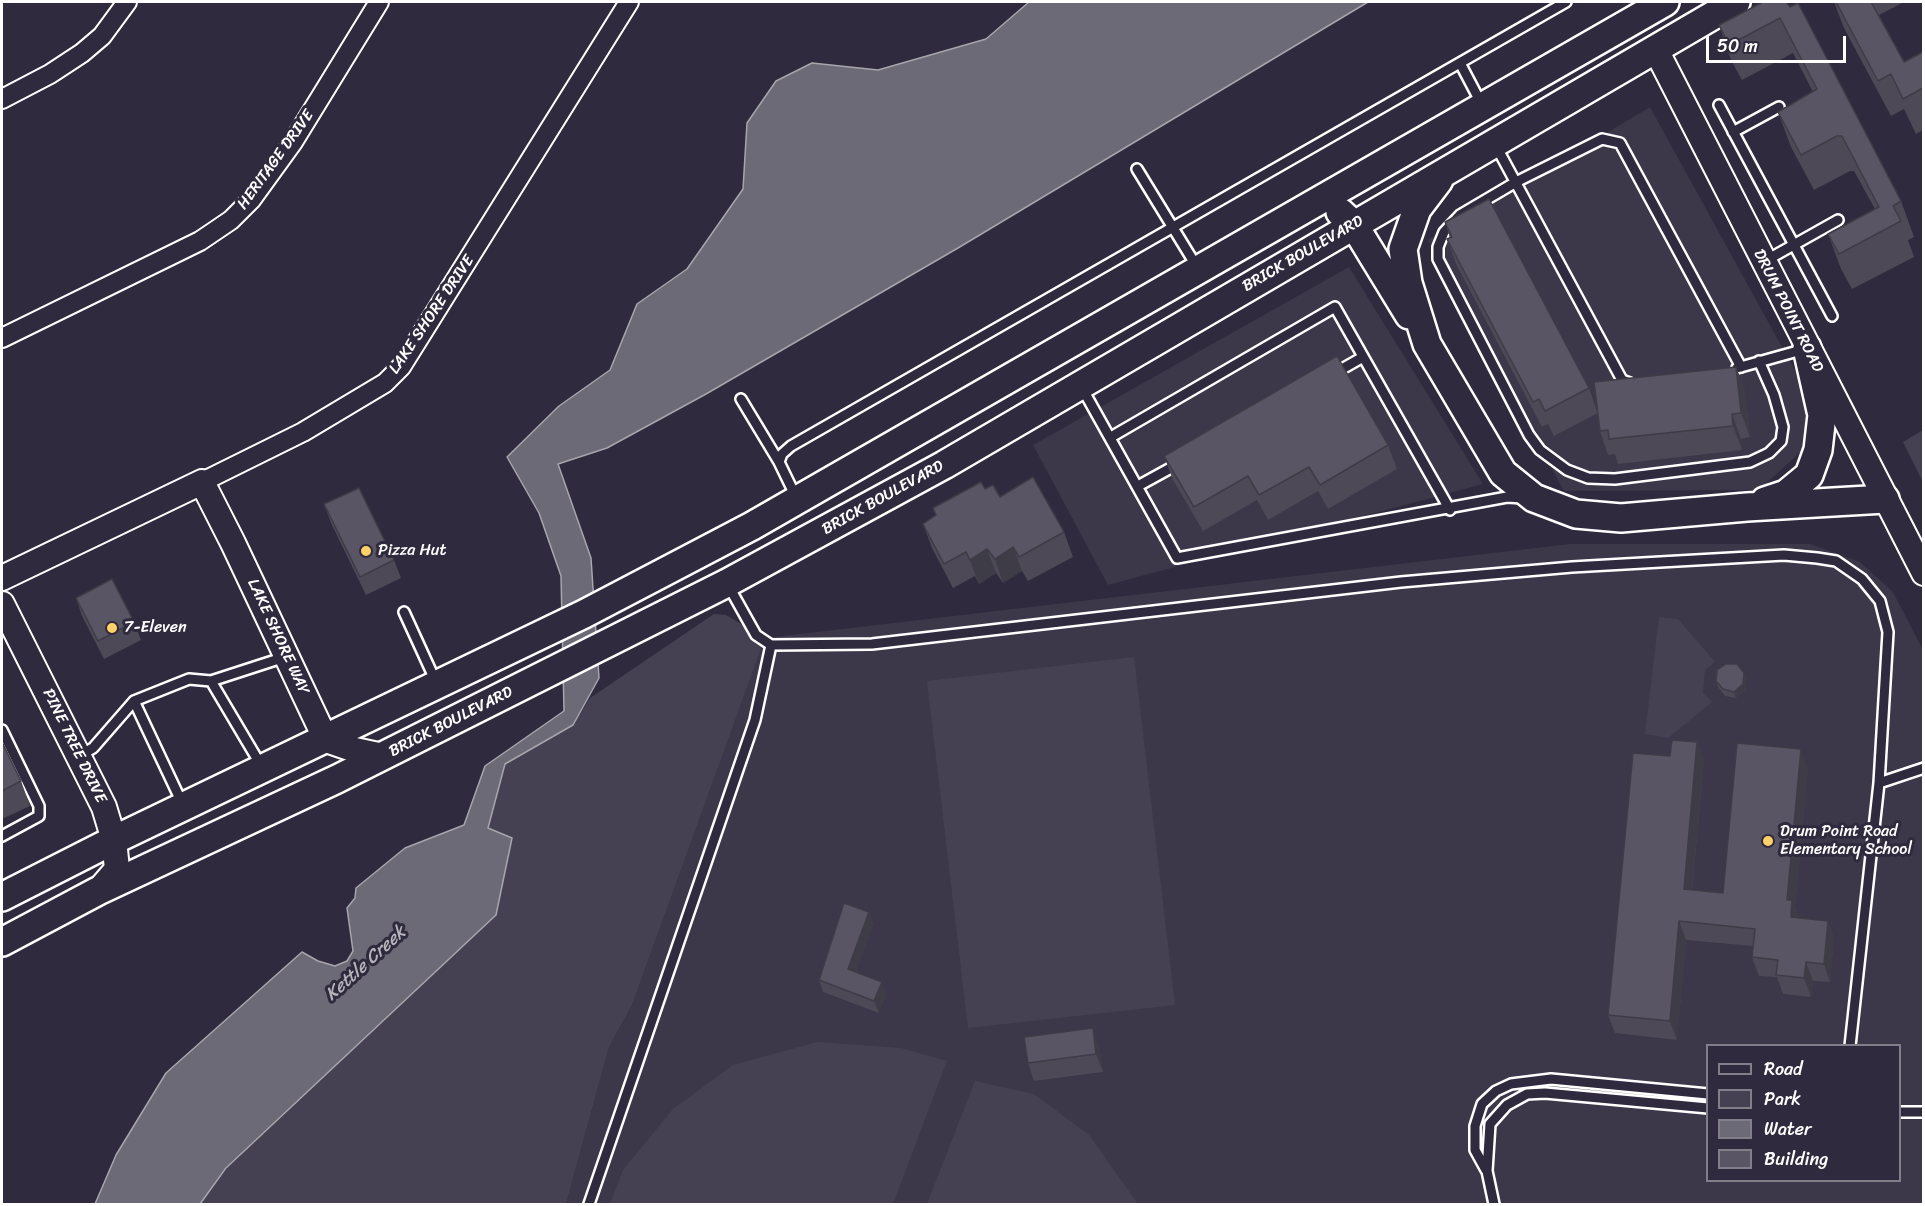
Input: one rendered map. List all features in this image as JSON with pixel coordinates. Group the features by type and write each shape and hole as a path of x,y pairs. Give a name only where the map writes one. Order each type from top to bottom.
{"main road":[{"path":"2,896 545,632 797,500 1665,2"},
{"path":"1655,48 1676,2"},
{"name":"BRICK BOULEVARD","path":"2,942 98,891 383,756 727,583 944,465 1736,2"},
{"path":"1427,344 1408,283 1403,249 1417,209 1446,171"},
{"path":"1314,203 1337,209 1354,225 1503,473 1534,498 1576,514 1621,518 1885,498"},
{"path":"1748,507 1786,494 1809,475 1818,450 1822,415 1807,348"}],"street":[{"path":"2,99 50,74 82,53 102,36 127,2"},
{"name":"HERITAGE DRIVE","path":"2,338 200,241 231,220 251,200 293,142 380,2"},
{"name":"LAKE SHORE DRIVE","path":"2,578 303,432 385,383 402,367 630,2"},
{"name":"DRUM POINT ROAD","path":"1655,48 1923,573"},
{"name":"LAKE SHORE WAY","path":"202,482 326,740"},
{"name":"PINE TREE DRIVE","path":"2,603 9,632 79,757 104,807 114,840 117,869 98,891"},
{"path":"326,740 383,756"}],"lane":[{"path":"779,462 782,454 791,446 1566,2"},
{"path":"1460,63 1482,106"},
{"path":"1719,105 1832,316"},
{"path":"1733,132 1779,107"},
{"path":"1741,367 1620,143 1602,138 1516,182 1452,222 1438,246 1438,259 1529,435 1552,461 1588,478 1615,479 1750,462 1769,453 1781,441 1783,427 1774,395 1759,361"},
{"path":"1494,142 1622,380 1644,386"},
{"path":"1137,170 1198,269"},
{"path":"1763,262 1838,220"},
{"path":"1111,437 1335,307 1450,510"},
{"path":"1729,369 1807,348"},
{"path":"1322,380 1363,357"},
{"path":"1080,385 1177,558 1450,510 1507,497 1534,498"},
{"path":"741,399 779,462 797,500"},
{"path":"1138,486 1189,457"},
{"path":"727,583 756,635 771,645 872,644 1401,582 1572,567 1784,555 1836,561 1862,579 1880,601 1888,632 1879,783 1850,1044"},
{"path":"404,612 437,684"},
{"path":"589,1204 755,720 771,645"},
{"path":"79,757 93,748 135,701 189,679 211,681 287,656"},
{"path":"211,681 263,769"},
{"path":"135,701 184,807"},
{"path":"2,729 39,806 39,816 2,836"},
{"path":"1879,783 1923,768"},
{"path":"1487,1171 1475,1150 1475,1126 1482,1104 1496,1091 1525,1080 1551,1079 1706,1094"},
{"path":"1608,1099 1610,1085"},
{"path":"1494,1204 1487,1171 1490,1125 1507,1106 1527,1094 1706,1108"},
{"path":"1901,1112 1923,1112"}],"shaded area":[{"path":"1650,107 1804,387 1807,446 1759,490 1564,491 1428,240"},
{"path":"1349,267 1483,484 1108,585 1033,445"},
{"path":"1570,544 1810,544 1860,562 1893,592 1923,650 1923,1204 566,1204 609,1047 632,1005 765,638"}],"green space":[{"path":"1923,430 1923,482 1903,442"},
{"path":"714,614 726,615 765,638 632,1005 609,1047 566,1204 200,1204 488,828 505,764 573,725 590,698"},
{"path":"1659,617 1678,619 1715,662 1705,670 1703,693 1712,702 1668,738 1645,734"},
{"path":"1134,657 1175,1005 968,1028 927,681"},
{"path":"817,1042 901,1048 947,1061 893,1204 610,1204 623,1170 673,1109 733,1065"},
{"path":"975,1081 1034,1094 1089,1135 1138,1204 927,1204"}],"water":[{"name":"Kettle Creek","path":"1029,2 1368,2 958,248 706,394 607,448 558,464 591,558 599,678 573,725 505,764 488,828 512,838 496,915 226,1168 200,1204 95,1204 116,1155 166,1073 302,952 318,961 335,966 347,961 353,951 347,908 355,898 356,888 405,848 464,825 485,766 564,711 561,576 539,513 507,457 559,406 610,370 637,304 687,269 743,189 747,123 776,81 812,63 878,70 986,39"}],"building":[{"path":"1763,2 1786,2 1790,7 1798,3 1901,201 1893,206 1901,221 1839,254 1828,234 1879,207 1842,136 1837,136 1801,155 1778,112 1817,89 1780,18 1729,45 1719,25"},
{"path":"1836,2 1871,2 1904,62 1923,52 1923,88 1903,99 1891,74 1878,81"},
{"path":"1489,199 1589,388 1545,411 1539,399 1533,402 1447,239 1452,237 1445,222"},
{"path":"1337,356 1388,445 1320,485 1309,467 1259,495 1248,476 1194,507 1164,456"},
{"path":"1736,367 1741,413 1732,414 1733,426 1609,439 1608,430 1600,431 1594,382"},
{"path":"1033,477 1064,532 1019,557 1013,547 995,559 987,549 970,560 966,552 944,564 923,524 936,515 933,508 981,482 985,489 993,485 1000,497"},
{"name":"Pizza Hut","path":"359,488 394,560 360,577 324,504"},
{"path":"112,579 134,622 98,641 76,598"},
{"path":"1726,664 1737,664 1744,673 1743,684 1734,692 1723,689 1716,681 1717,670"},
{"name":"Drum Point Road Elementary School","path":"1672,740 1697,742 1684,889 1723,893 1737,743 1801,749 1787,900 1792,900 1791,917 1828,921 1824,964 1806,962 1804,978 1776,975 1778,960 1752,957 1755,929 1679,921 1670,1021 1608,1015 1633,753 1670,756"},
{"path":"2,742 21,781 2,791"},
{"path":"844,903 869,912 848,969 882,982 874,1001 819,980"},
{"path":"1093,1028 1096,1054 1028,1063 1024,1037"}],"place":[{"name":"Pizza Hut","path":"366,551"},
{"name":"7-Eleven","path":"112,628"},
{"name":"Drum Point Road Elementary School","path":"1768,841"}]}
